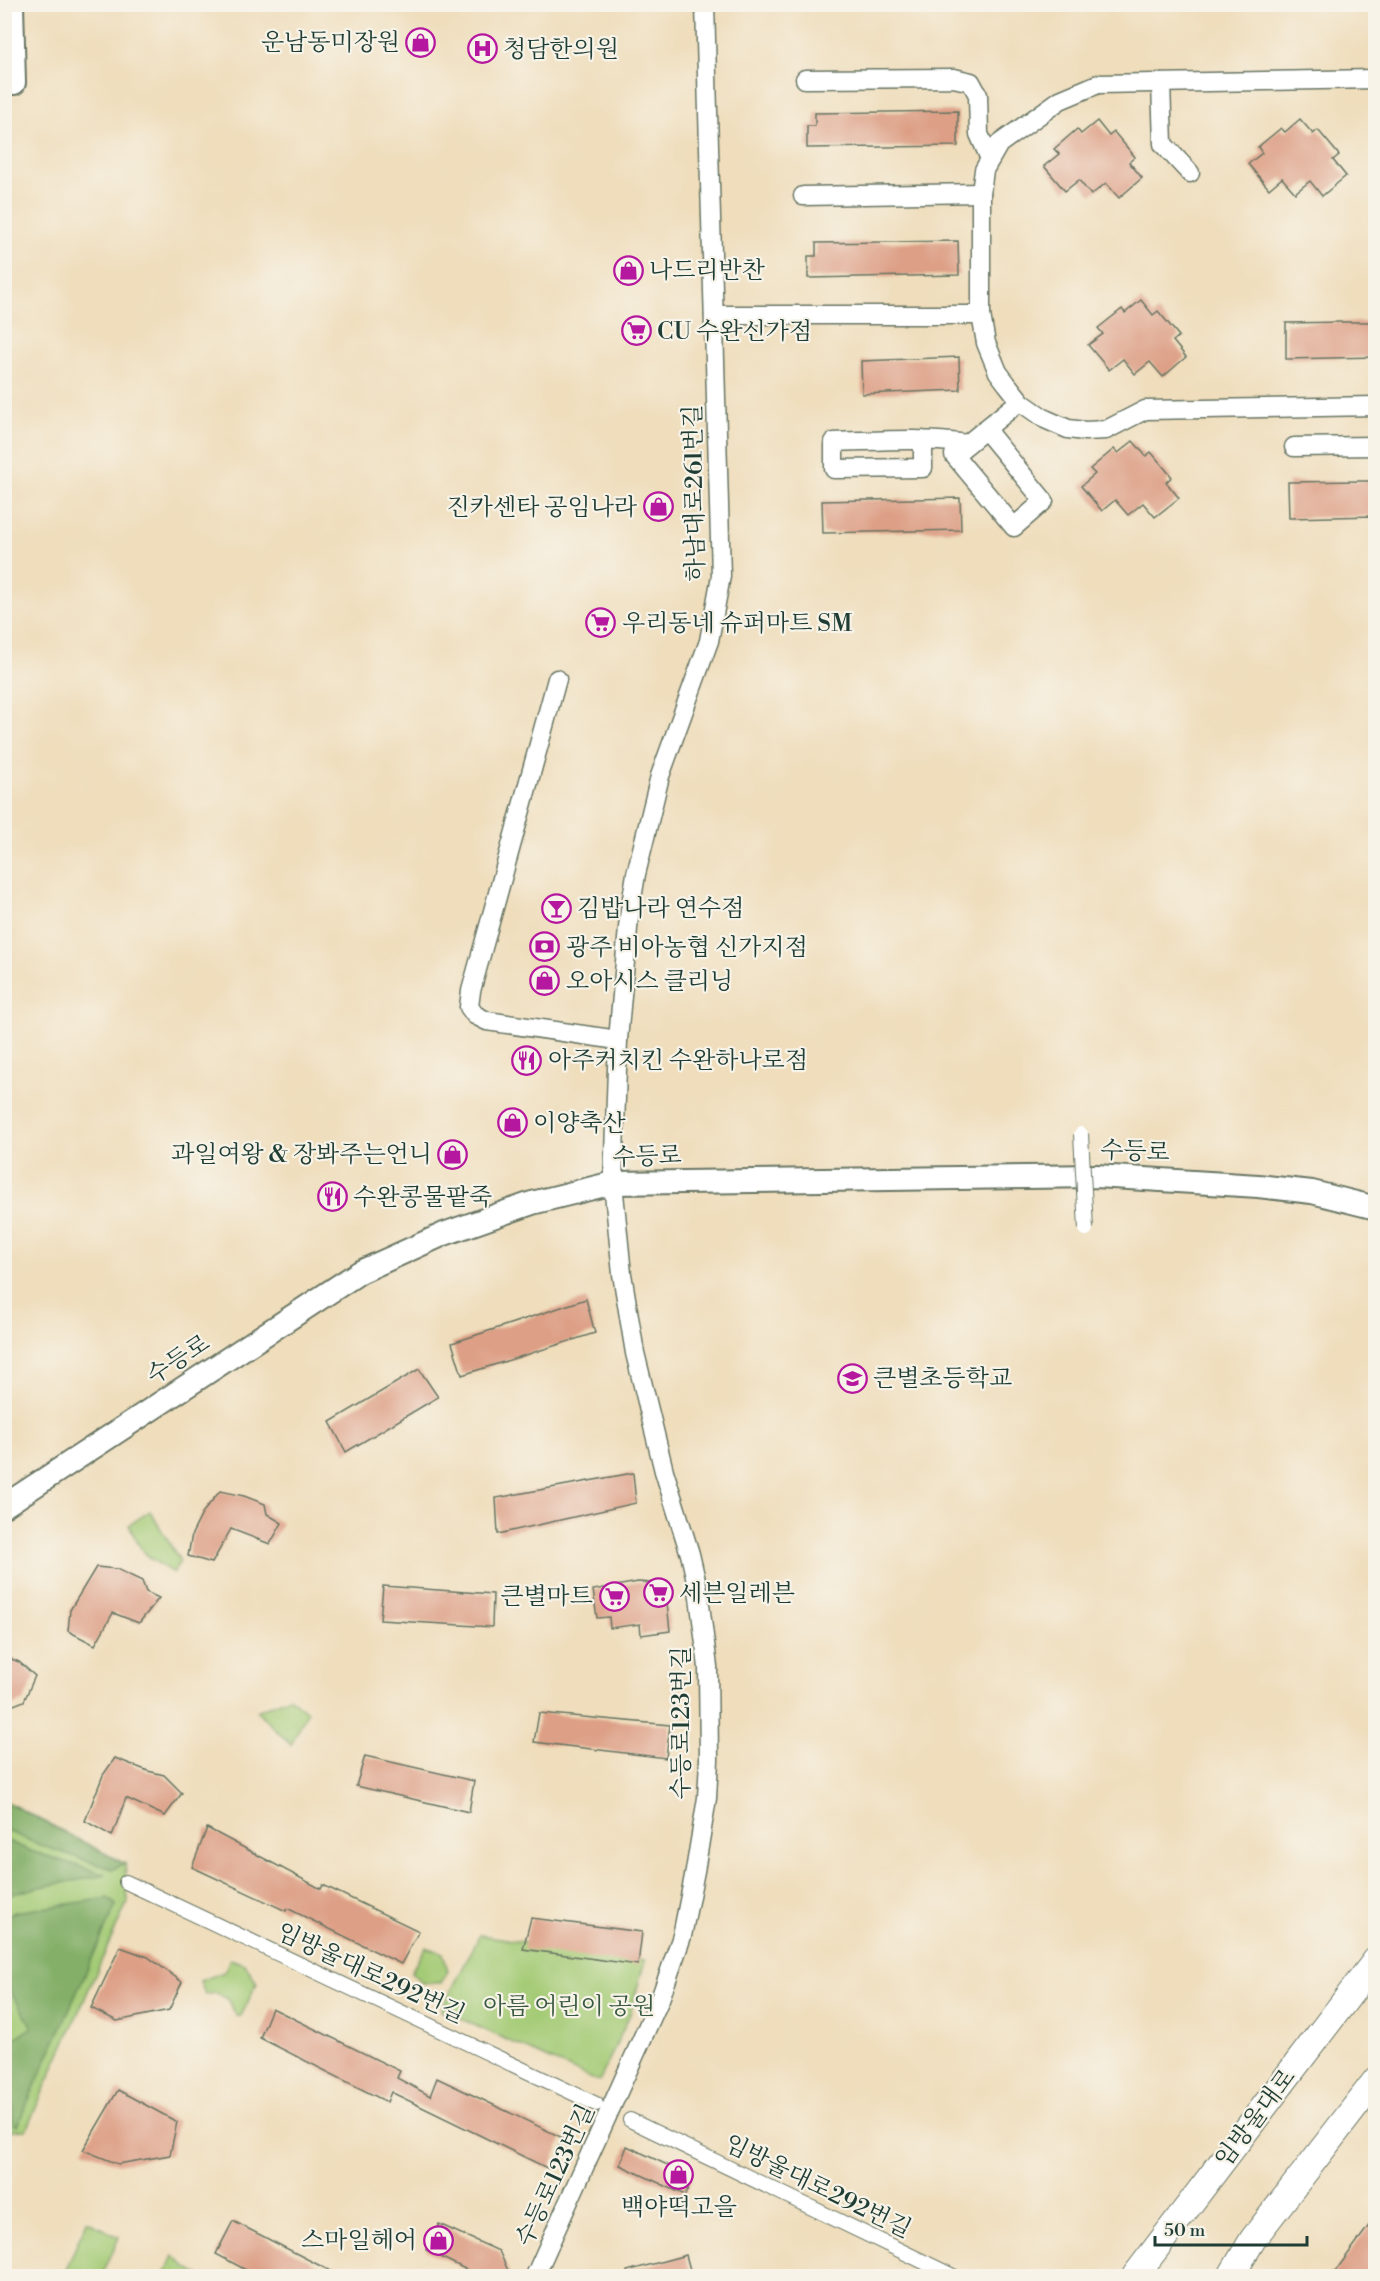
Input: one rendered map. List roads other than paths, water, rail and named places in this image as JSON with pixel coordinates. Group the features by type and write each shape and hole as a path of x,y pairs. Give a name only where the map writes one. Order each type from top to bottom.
{"main road":[{"name":"임방울대로","path":"1135,2277 1376,1960"},
{"path":"1231,2277 1253,2239 1376,2080"}],"street":[{"path":"12,4 14,84"},
{"name":"하남대로261번길","path":"613,1183 618,1040 629,917 643,840 670,742 709,641 719,593 721,563 705,4"},
{"path":"805,79 954,78 970,82 978,95 979,134 990,159"},
{"path":"1376,79 1098,84 1060,100 999,144 984,170 981,193 981,315 986,343 998,372 1020,401 1045,419 1068,429 1085,431 1106,430 1145,410 1376,406"},
{"path":"1161,83 1163,144 1190,172"},
{"path":"803,196 981,193"},
{"path":"714,315 981,315"},
{"path":"985,429 1044,501 1014,527 954,455 985,429 1020,401"},
{"path":"923,440 923,468 834,469 834,442 923,440 943,440 967,444"},
{"path":"1294,447 1376,446"},
{"path":"557,679 471,991 469,1007 476,1016 486,1021 618,1040"},
{"path":"1081,1134 1086,1229"},
{"name":"수등로","path":"4,1506 360,1272 444,1234 477,1222 532,1203 613,1183 1106,1177 1258,1185 1312,1192 1376,1208"},
{"name":"수등로123번길","path":"535,2277 642,2041 682,1936 695,1871 709,1760 708,1667 698,1589 690,1554 664,1471 635,1353 622,1274 613,1183"},
{"name":"임방울대로292번길","path":"126,1882 596,2104"},
{"name":"임방울대로292번길","path":"630,2120 953,2277"}],"place":[{"name":"운남동미장원","path":"421,42"},
{"name":"청담한의원","path":"482,49"},
{"name":"나드리반찬","path":"628,270"},
{"name":"CU 수완신가점","path":"636,331"},
{"name":"진카센타 공임나라","path":"658,507"},
{"name":"우리동네 슈퍼마트 SM","path":"601,623"},
{"name":"김밥나라 연수점","path":"556,908"},
{"name":"광주 비아농협 신가지점","path":"545,947"},
{"name":"오아시스 클리닝","path":"545,981"},
{"name":"아주커치킨 수완하나로점","path":"527,1060"},
{"name":"이양축산","path":"512,1123"},
{"name":"과일여왕 & 장봐주는언니","path":"453,1154"},
{"name":"수완콩물팥죽","path":"332,1197"},
{"name":"큰별초등학교","path":"852,1378"},
{"name":"세븐일레븐","path":"658,1593"},
{"name":"큰별마트","path":"614,1596"},
{"name":"백야떡고을","path":"679,2174"},
{"name":"스마일헤어","path":"438,2240"}],"park label":[{"name":"아름 어린이 공원","path":"569,2006"}]}
